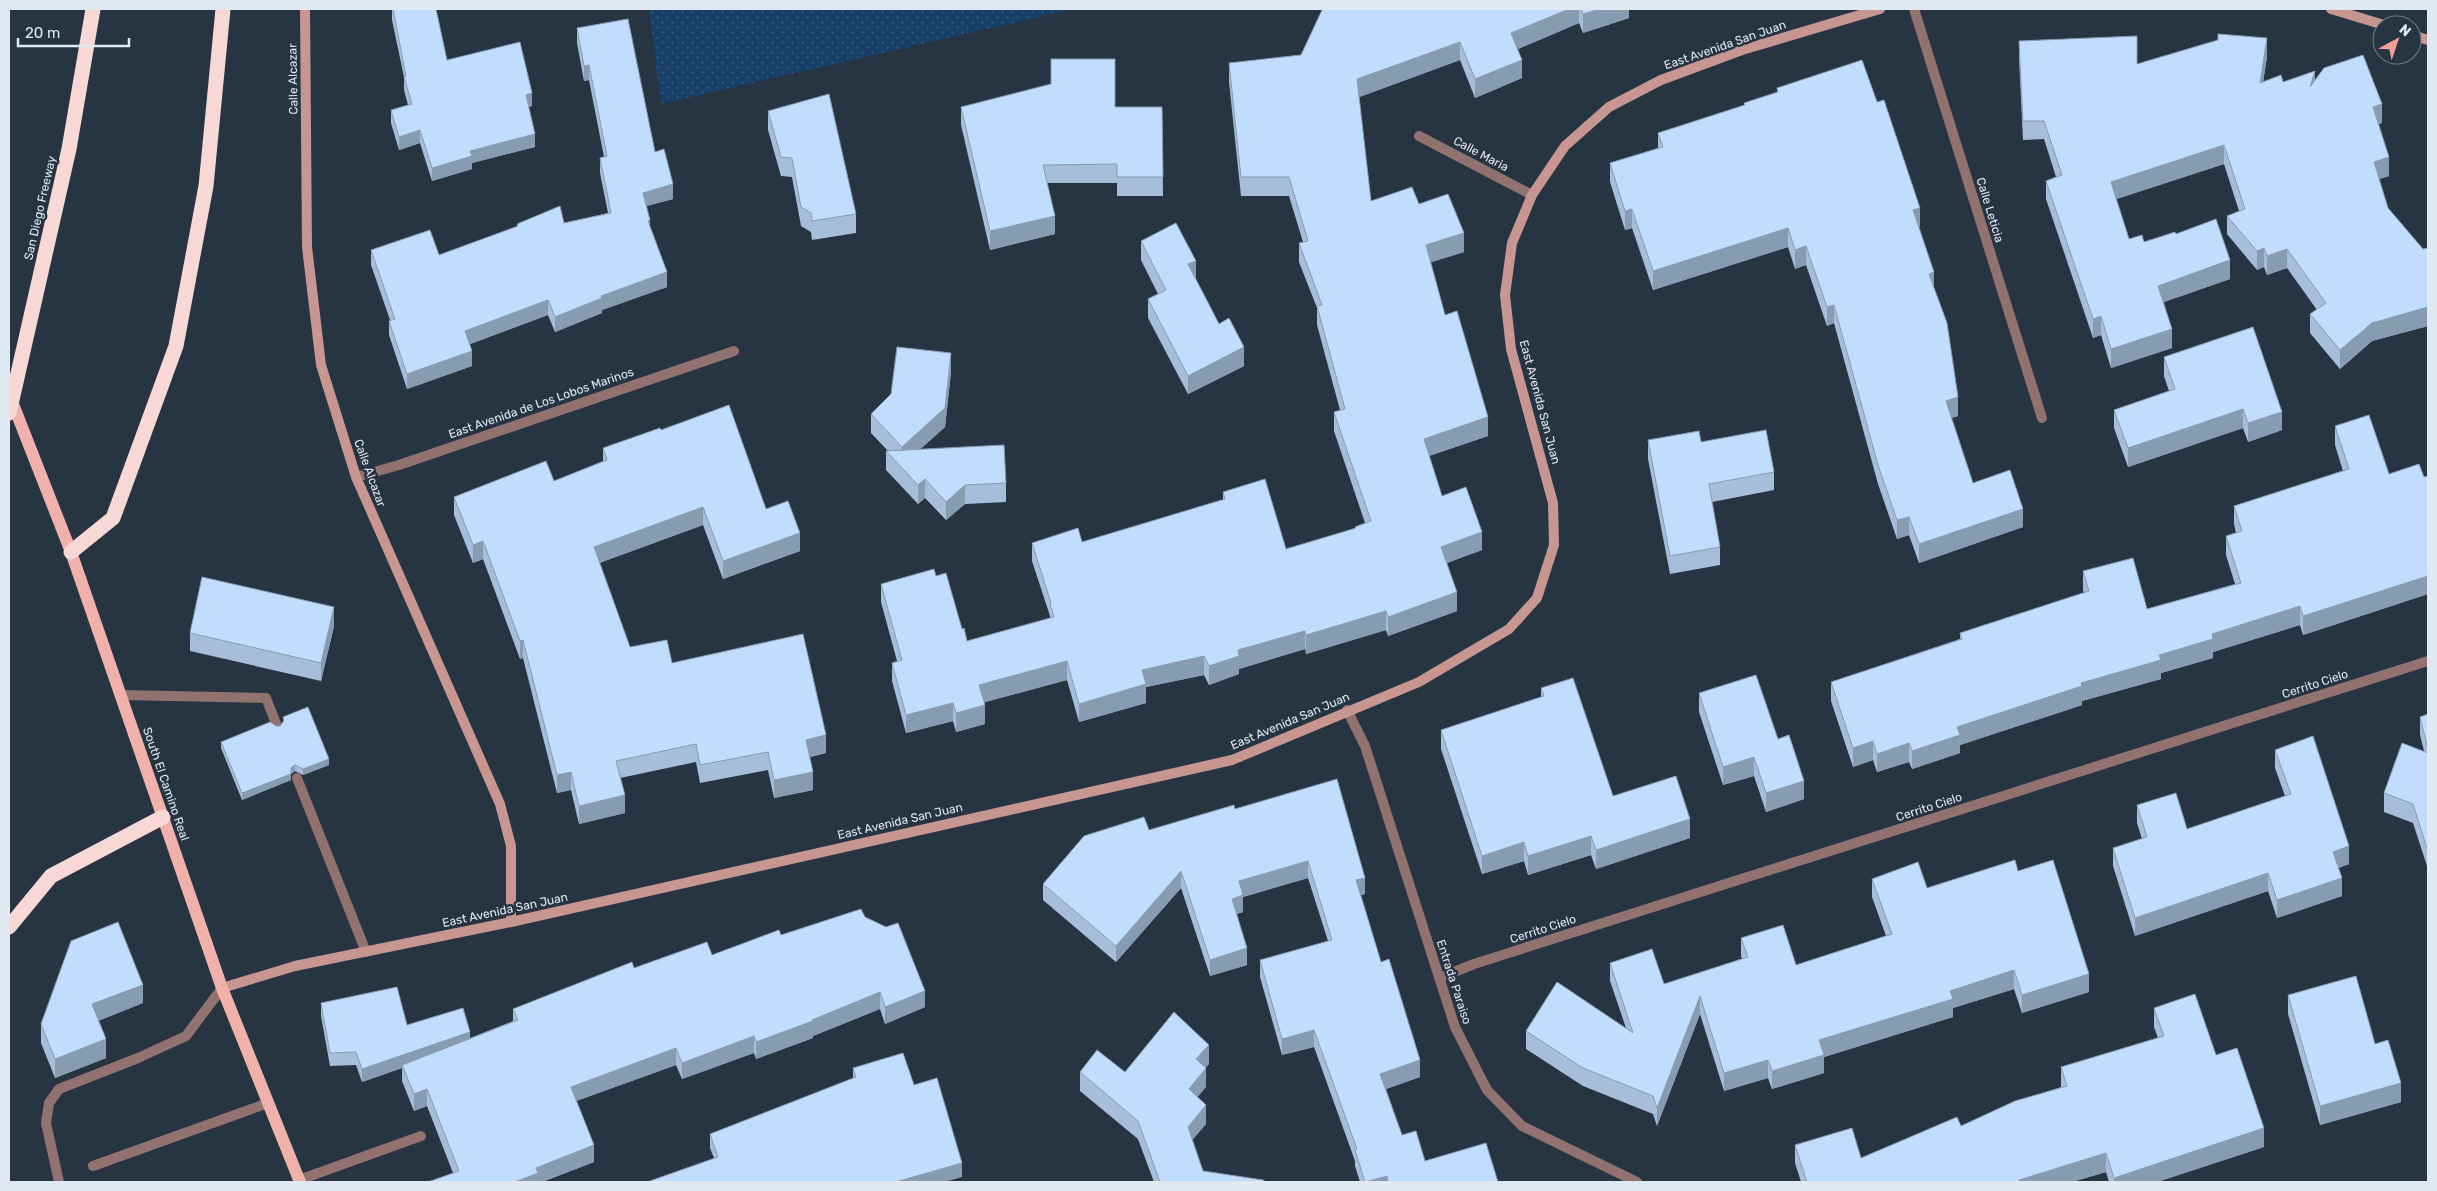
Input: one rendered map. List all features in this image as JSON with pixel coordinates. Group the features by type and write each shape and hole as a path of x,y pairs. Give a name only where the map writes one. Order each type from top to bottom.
{"highway":[{"name":"San Diego Freeway","path":"9,413 69,149 93,9"},
{"path":"71,552 113,518 176,346 206,186 223,9"},
{"path":"9,926 51,876 163,817"}],"main road":[{"name":"South El Camino Real","path":"9,394 71,552 222,988 299,1181"}],"street":[{"name":"Calle Alcazar","path":"304,9 307,247 322,365 356,477 500,804 511,846 511,922"},
{"name":"East Avenida San Juan","path":"222,988 295,966 511,922 1232,760 1419,682 1509,630 1537,598 1554,545 1554,504 1511,349 1505,295 1512,243 1532,195 1565,146 1609,107 1661,80 1742,50 1880,9"},
{"name":"Calle Leticia","path":"1914,9 2042,418"},
{"path":"2331,9 2372,21"},
{"name":"Calle Maria","path":"1419,136 1532,195"},
{"name":"East Avenida de Los Lobos Marinos","path":"356,477 399,465 734,351"},
{"name":"Cerrito Cielo","path":"1439,978 1474,964 2428,661"},
{"path":"121,695 266,698 276,726"},
{"name":"Entrada Paraiso","path":"1348,710 1364,746 1454,1027 1487,1090 1522,1126 1637,1182"},
{"path":"297,778 366,952"},
{"path":"58,1182 46,1123 49,1103 59,1089 138,1058 186,1036 222,988"},
{"path":"93,1166 268,1103"},
{"path":"299,1181 421,1136"}],"shaded area":[{"path":"649,9 1074,9 661,104"}],"building":[{"path":"393,9 436,9 447,60 520,42 532,93 526,95 535,134 470,151 472,156 432,168 420,130 399,137 391,110 412,104 404,77 406,76"},
{"path":"1569,9 1511,33 1522,60 1475,79 1460,42 1357,79 1371,201 1412,187 1419,204 1448,194 1464,233 1426,245 1445,315 1457,311 1488,417 1424,439 1442,496 1466,487 1482,532 1441,547 1457,592 1388,617 1386,611 1306,635 1305,631 1238,650 1239,656 1209,666 1204,656 1142,670 1146,684 1079,704 1067,661 979,685 985,705 956,713 953,703 906,715 892,663 902,660 881,584 934,569 936,576 946,573 967,641 1054,617 1032,543 1078,528 1082,542 1225,499 1223,492 1265,479 1286,549 1356,528 1371,521 1334,412 1345,409 1317,306 1322,305 1299,243 1308,241 1289,177 1241,177 1229,63 1301,55 1322,10"},
{"path":"1581,9 1600,9 1583,14"},
{"path":"628,19 655,152 664,149 673,184 643,193 650,220 648,221 667,272 601,296 602,298 555,317 548,300 465,331 472,351 407,374 389,321 395,319 371,250 430,230 439,255 518,226 517,224 560,206 564,223 611,213 600,158 607,156 589,65 584,66 577,28"},
{"path":"2218,34 2267,38 2260,83 2281,75 2283,82 2315,71 2310,87 2324,68 2363,55 2382,104 2373,107 2389,157 2374,162 2388,208 2423,249 2428,248 2428,307 2372,323 2340,350 2310,314 2326,303 2287,249 2267,256 2264,248 2257,251 2227,216 2245,209 2224,145 2111,182 2129,239 2142,235 2144,242 2175,232 2176,234 2216,219 2230,260 2158,286 2172,329 2111,349 2101,316 2093,319 2046,181 2062,175 2044,121 2023,121 2019,41 2137,36 2137,64 2218,40"},
{"path":"1051,59 1115,59 1115,107 1162,107 1163,177 1117,177 1117,164 1043,165 1055,216 990,231 961,107 1051,84"},
{"path":"1862,60 1877,102 1884,100 1920,208 1913,210 1934,272 1929,274 1947,323 1958,397 1946,401 1973,483 2010,470 2023,509 1919,544 1909,517 1897,520 1878,465 1834,305 1827,307 1806,246 1795,250 1788,228 1653,271 1632,209 1625,211 1610,163 1663,147 1658,133 1745,105 1744,103 1778,92 1777,88"},
{"path":"829,94 856,214 812,221 811,213 801,207 792,158 781,157 768,111"},
{"path":"1176,223 1196,261 1188,264 1219,324 1229,318 1244,347 1188,376 1148,299 1166,290 1141,241"},
{"path":"2253,327 2282,412 2248,423 2243,409 2128,448 2114,410 2175,389 2164,357"},
{"path":"897,347 951,353 945,408 902,447 871,414 891,394"},
{"path":"729,405 766,509 788,501 800,533 723,561 703,507 594,547 630,647 667,640 672,663 803,634 826,735 806,740 813,772 774,780 768,752 700,765 696,744 616,761 625,795 579,806 571,772 557,775 523,640 520,641 483,541 473,545 454,497 546,461 554,481 607,460 603,448 660,428 661,430"},
{"path":"2369,415 2389,474 2419,464 2424,477 2428,476 2428,576 2303,616 2300,606 2212,634 2213,639 2159,655 2161,660 2081,683 2082,686 1957,727 1960,735 1912,751 1909,743 1877,754 1873,741 1853,748 1831,682 1962,639 1960,633 2089,591 2083,571 2133,558 2147,609 2241,583 2226,536 2242,531 2234,506 2349,469 2335,426"},
{"path":"1766,430 1774,472 1709,484 1720,547 1670,556 1648,440 1699,431 1701,442"},
{"path":"1004,445 1006,483 965,485 946,502 925,479 918,485 886,451"},
{"path":"202,577 334,607 321,663 190,633"},
{"path":"1756,675 1778,739 1789,735 1804,781 1766,793 1754,757 1723,767 1699,693"},
{"path":"1573,678 1613,796 1676,776 1690,819 1596,850 1591,836 1528,856 1524,842 1482,856 1441,730 1544,696 1541,688"},
{"path":"308,707 329,759 303,769 295,765 291,768 291,774 242,793 221,742 270,722 280,726 284,721 283,717"},
{"path":"2428,714 2428,749 2420,717"},
{"path":"2313,736 2349,846 2333,852 2342,878 2277,900 2268,873 2135,918 2113,848 2147,837 2137,805 2176,793 2187,829 2291,794 2275,750"},
{"path":"2402,743 2428,753 2428,851 2413,804 2384,793"},
{"path":"1337,779 1365,878 1356,880 1381,962 1389,959 1420,1060 1380,1074 1402,1135 1416,1131 1425,1161 1486,1143 1498,1182 1388,1182 1387,1176 1365,1182 1355,1150 1357,1149 1314,1030 1282,1039 1260,960 1332,940 1308,861 1239,881 1243,895 1232,899 1247,948 1210,960 1181,871 1116,946 1043,884 1084,836 1144,817 1149,830 1234,805 1235,809"},
{"path":"2015,860 2018,871 2053,860 2089,974 2022,995 2014,970 1950,991 1953,999 1819,1040 1824,1055 1772,1071 1768,1060 1724,1073 1700,996 1657,1108 1653,1096 1583,1068 1526,1031 1557,982 1633,1033 1610,963 1652,949 1664,984 1748,957 1741,938 1783,925 1796,965 1892,934 1872,879 1918,862 1927,888"},
{"path":"861,909 865,917 886,927 898,923 925,991 885,1007 880,992 813,1021 756,1042 754,1036 682,1063 676,1048 571,1087 594,1145 536,1168 538,1173 515,1182 428,1182 459,1171 427,1089 414,1094 402,1065 518,1020 513,1009 632,962 634,968 707,942 712,955 779,930 781,935"},
{"path":"118,922 143,985 92,1004 106,1039 55,1059 41,1024 71,941"},
{"path":"2356,976 2375,1044 2388,1040 2401,1083 2320,1106 2288,995"},
{"path":"397,987 407,1025 463,1008 470,1032 362,1069 356,1052 330,1053 321,1003"},
{"path":"2195,994 2216,1055 2237,1048 2264,1128 2114,1178 2106,1153 2019,1180 2019,1182 1807,1182 1795,1145 1852,1128 1861,1158 1957,1117 1961,1126 2015,1101 2067,1086 2061,1067 2164,1036 2154,1008"},
{"path":"1174,1012 1209,1045 1196,1059 1206,1068 1189,1089 1206,1105 1188,1127 1203,1171 1266,1182 1160,1182 1138,1121 1080,1072 1097,1050 1125,1072"},
{"path":"903,1053 914,1085 937,1078 962,1163 896,1182 647,1182 718,1157 710,1134 856,1077 853,1068"}]}
